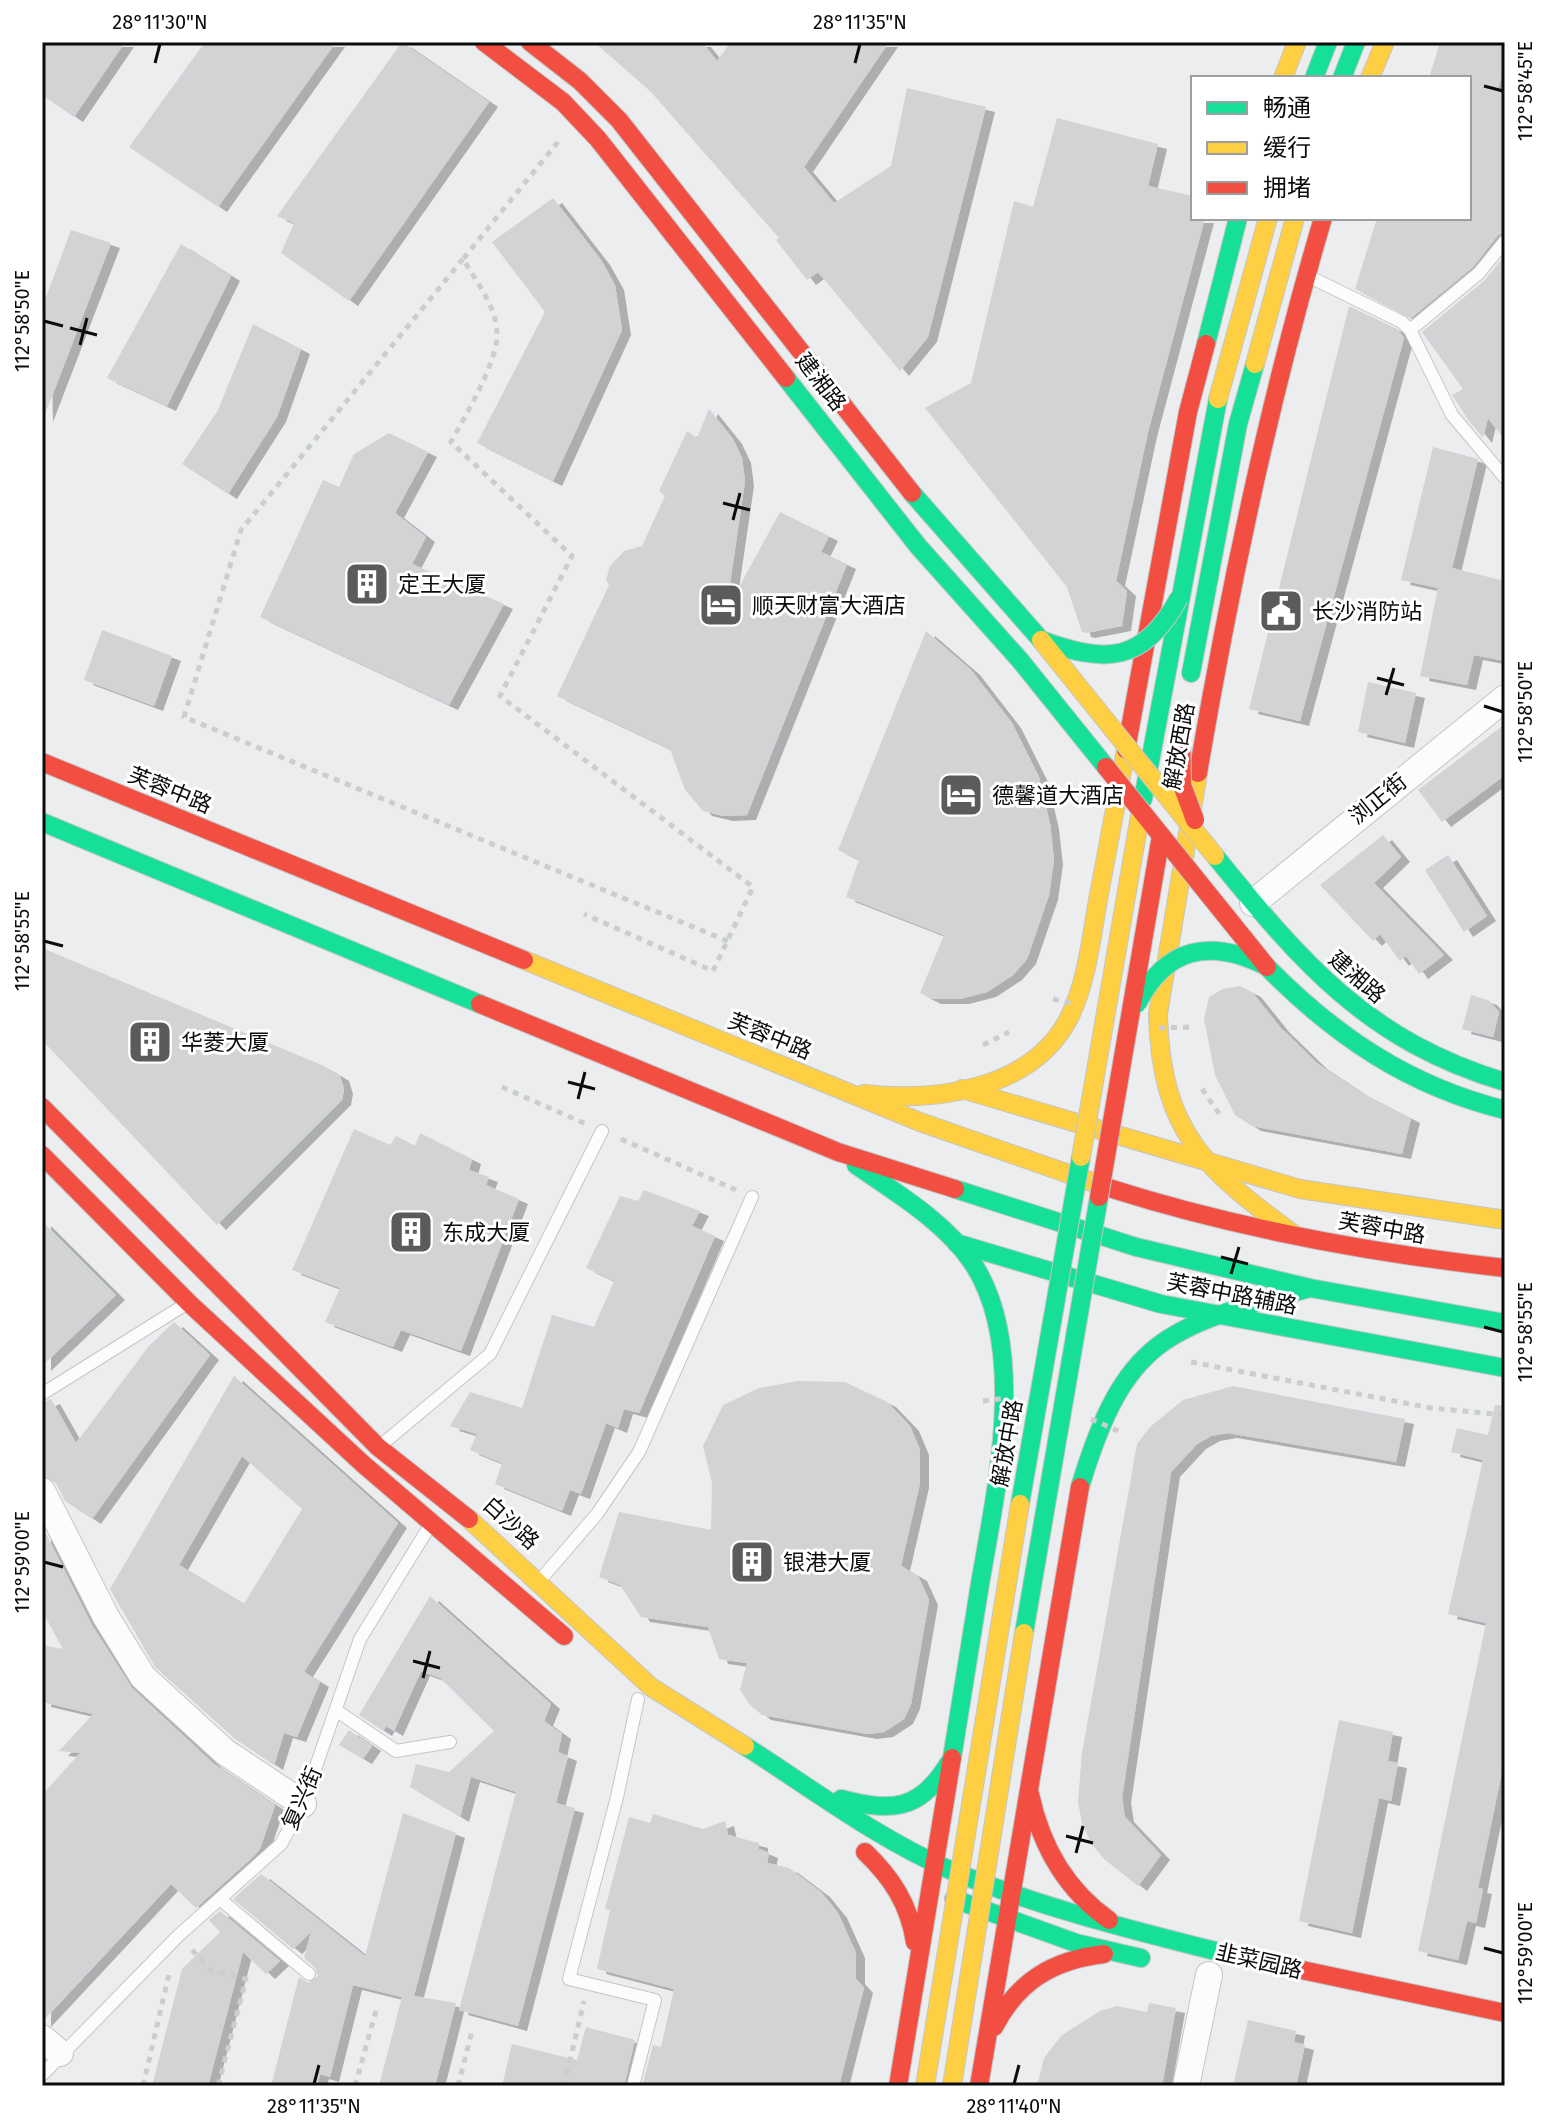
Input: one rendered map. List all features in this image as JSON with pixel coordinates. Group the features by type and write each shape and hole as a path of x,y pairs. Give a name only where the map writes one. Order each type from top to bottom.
{"main road":[{"name":"建湘路","path":"484,42 563,102 643,193 918,546 1019,659 1267,967"},
{"name":"建湘路","path":"530,42 580,81 619,120 939,528 1041,640 1253,903 1315,975 1370,1022 1444,1063 1505,1082"},
{"path":"1284,76 1297,42"},
{"path":"1315,76 1328,42"},
{"path":"1343,76 1356,42"},
{"path":"1371,76 1385,42"},
{"path":"841,1090 880,1097 924,1097 962,1089 1020,1068 1043,1050 1061,1030 1079,992 1188,412 1237,220"},
{"name":"解放西路","path":"1141,810 1213,418 1267,220"},
{"name":"解放西路","path":"1189,685 1238,424 1294,220"},
{"name":"解放西路","path":"1296,1236 1263,1212 1183,1133 1169,1108 1157,1040 1158,1014 1244,523 1263,430 1322,220"},
{"path":"1041,640 1084,655 1121,655 1156,637 1167,624 1179,598"},
{"name":"解放西路","path":"1161,836 1182,723 1180,765 1187,805 1215,856"},
{"name":"芙蓉中路","path":"42,762 841,1090 1041,1165 1169,1205 1296,1236 1384,1255 1505,1268"},
{"path":"1106,767 1127,821 1132,860"},
{"name":"解放中路","path":"925,2086 1007,1581 1141,810"},
{"path":"42,822 838,1152 1136,1247 1310,1288 1505,1323"},
{"path":"952,2086 1032,1586 1161,836"},
{"path":"1130,1024 1146,986 1156,971 1176,955 1204,950 1232,951 1267,967 1334,1030 1396,1072 1437,1091 1505,1110"},
{"path":"962,1089 1300,1189 1505,1220"},
{"name":"白沙路","path":"42,1107 378,1447 450,1501 651,1687 934,1862 1010,1893"},
{"name":"解放中路","path":"838,1152 915,1207 956,1243 974,1264 987,1296 1003,1379 1003,1432 898,2086"},
{"path":"42,1155 189,1303 363,1464 583,1652"},
{"name":"芙蓉中路辅路","path":"956,1243 1126,1296 1505,1368"},
{"path":"979,2086 1074,1506 1104,1414 1127,1371 1146,1349 1175,1331 1215,1315 1310,1288"},
{"path":"605,1671 677,1726"},
{"path":"807,1785 859,1804 885,1809 907,1806 927,1795 950,1762"},
{"path":"1028,1779 1039,1830 1071,1889 1095,1912 1124,1929"},
{"path":"916,1974 911,1915 901,1892 859,1848 929,1888 1006,1919 1076,1943 1163,1964"},
{"name":"韭菜园路","path":"1010,1893 1124,1929 1259,1962 1505,2013"},
{"path":"986,2047 999,2016 1018,1988 1033,1975 1082,1956 1118,1953"}],"street":[{"name":"浏正街","path":"1253,903 1505,698"},
{"path":"42,1491 106,1617 143,1677 225,1752 303,1804"},
{"path":"1186,2086 1209,1975"}],"lane":[{"path":"1410,330 1479,273 1505,241"},
{"path":"1305,275 1402,322 1410,330 1452,415 1505,478"},
{"path":"378,1447 490,1354 602,1131"},
{"path":"539,1581 597,1514 639,1452 752,1197"},
{"path":"42,1394 189,1303"},
{"name":"复兴街","path":"42,2075 51,2046 221,1900 281,1844 303,1804 360,1639 432,1523 450,1501"},
{"path":"633,2086 655,2000 569,1979 617,1797 638,1699"},
{"path":"337,1711 396,1751 450,1742"},
{"path":"221,1900 309,1974"}],"path":[{"path":"578,118 241,530 184,717 730,942"},
{"path":"463,259 486,296 497,333 484,378 451,442 572,556 500,696 753,887 730,942 713,971 584,914"},
{"path":"1053,999 1086,1007"},
{"path":"1150,1029 1190,1027 1190,1041"},
{"path":"1197,1081 1220,1115"},
{"path":"502,1087 752,1197"},
{"path":"1181,1370 1191,1362 1431,1408 1505,1415"},
{"path":"983,1401 1020,1396"},
{"path":"1083,1414 1123,1433"},
{"path":"1118,1446 1130,1421"},
{"path":"143,2086 178,1936"},
{"path":"178,1936 211,1970 246,1979 218,2086"},
{"path":"564,2086 588,1983"},
{"path":"355,2086 377,2007"},
{"path":"458,2086 472,2031"}],"building":[{"path":"42,42 125,42 74,117 42,95"},
{"path":"205,42 336,42 218,207 129,147"},
{"path":"402,42 489,102 349,301 281,253 294,223 277,216"},
{"path":"594,42 702,42 717,61 731,42 889,42 804,167 834,203 891,166 907,88 986,107 928,337 900,371 818,272 807,280 776,240 779,238 651,92"},
{"path":"1440,42 1505,42 1505,66 1497,91 1505,95 1505,232 1498,235 1473,267 1411,318 1355,289 1376,220 1471,220 1471,76 1430,76"},
{"path":"1057,118 1158,144 1148,186 1191,196 1191,220 1204,220 1148,432 1116,581 1127,591 1122,626 1086,633 1082,632 1067,587 925,408 971,383 1014,201 1033,207"},
{"path":"553,198 601,260 615,285 622,330 553,481 477,443 545,312 492,242"},
{"path":"71,230 111,243 44,417 42,308"},
{"path":"181,244 231,276 167,406 107,378"},
{"path":"1505,255 1505,440 1488,418 1483,438 1469,421 1452,395 1463,389 1422,332 1485,280"},
{"path":"1349,306 1397,329 1404,338 1300,721 1249,709"},
{"path":"253,324 301,349 277,417 228,494 182,464 218,410"},
{"name":"顺天财富大酒店","path":"709,409 733,439 742,458 745,481 726,611 780,512 829,536 821,552 847,564 747,815 724,816 703,811 685,790 670,749 557,696 609,585 606,580 610,566 624,551 642,546 665,496 659,491 687,431 697,438"},
{"name":"定王大厦","path":"389,433 428,452 395,513 426,537 412,564 504,604 449,705 260,617 323,480 339,487 354,454"},
{"path":"1433,447 1478,459 1452,568 1505,581 1505,661 1474,655 1467,685 1420,676 1438,588 1401,580"},
{"path":"102,630 172,656 154,706 84,680"},
{"path":"926,631 971,670 1012,723 1039,777 1050,824 1054,860 1049,895 1027,959 1013,975 987,992 960,999 932,999 920,993 944,935 846,897 859,860 838,850"},
{"path":"1368,682 1416,693 1405,743 1358,732"},
{"path":"1505,724 1505,775 1442,822 1418,790"},
{"path":"1383,835 1401,857 1374,883 1444,955 1419,974 1406,956 1400,961 1380,934 1373,941 1320,885"},
{"path":"1448,855 1487,916 1464,932 1425,870"},
{"name":"华菱大厦","path":"42,948 324,1066 340,1076 344,1089 342,1100 217,1225 42,1040"},
{"path":"1240,986 1252,992 1280,1027 1318,1064 1362,1093 1411,1118 1402,1154 1252,1126 1235,1115 1215,1075 1204,1019 1209,997 1223,989"},
{"path":"1471,995 1488,1000 1499,1012 1493,1037 1462,1029"},
{"name":"东成大厦","path":"354,1129 390,1145 396,1136 415,1146 420,1133 472,1159 469,1170 489,1177 486,1185 519,1199 461,1351 401,1330 393,1347 325,1322 340,1288 292,1270"},
{"path":"644,1190 700,1211 692,1226 715,1236 639,1413 624,1409 618,1428 606,1423 581,1494 570,1490 562,1511 495,1484 502,1463 470,1450 477,1434 450,1426 470,1392 522,1408 552,1315 594,1327 614,1281 586,1268 620,1196 638,1201"},
{"path":"42,1221 116,1295 42,1366"},
{"path":"174,1322 210,1355 92,1519 65,1501 56,1483 42,1475 42,1403 51,1399 76,1443 149,1346"},
{"path":"234,1376 398,1523 304,1672 320,1682 297,1737 284,1733 274,1765 235,1739 155,1667 110,1589","holes":["242,1456 302,1509 244,1604 179,1565"]},
{"name":"银港大厦","path":"798,1381 845,1382 887,1402 910,1426 920,1450 920,1483 901,1566 918,1576 929,1600 911,1704 904,1719 884,1732 868,1734 762,1715 750,1705 740,1690 747,1663 719,1659 708,1627 641,1617 620,1585 599,1577 619,1512 711,1530 712,1483 703,1446 723,1405 759,1388"},
{"path":"1233,1386 1405,1419 1396,1462 1228,1433 1211,1436 1197,1444 1171,1472 1122,1798 1125,1817 1161,1855 1138,1886 1104,1859 1091,1843 1082,1823 1078,1802 1082,1753 1137,1444 1150,1427 1183,1400"},
{"path":"1495,1405 1505,1406 1505,1757 1478,1888 1483,1889 1476,1923 1467,1921 1458,1960 1418,1951 1486,1623 1448,1614 1483,1460 1451,1452 1457,1428 1488,1435"},
{"path":"42,1526 92,1625 132,1688 214,1764 275,1805 260,1849 254,1856 196,1908 171,1884 42,2022 42,1795 80,1753 59,1751 93,1714 42,1702 42,1645 63,1649 42,1611"},
{"path":"430,1596 551,1704 544,1721 562,1734 558,1752 568,1756 556,1803 575,1808 518,2026 459,2010 516,1792 471,1777 460,1817 410,1787 416,1764 449,1772 494,1731 440,1678 421,1671 394,1731 386,1726 383,1731 359,1715"},
{"path":"1339,1720 1393,1732 1388,1761 1398,1763 1391,1801 1379,1798 1352,1933 1299,1921"},
{"path":"349,1730 372,1746 363,1759 339,1745"},
{"path":"403,1813 456,1833 414,1996 456,2003 435,2086 379,2086 402,1997 353,1985 330,2077 320,2074 317,2086 271,2086 299,1977 308,1983 318,1976 315,1968 304,1958 311,1932 293,1949 233,1899 261,1874 365,1956"},
{"path":"653,1814 703,1829 725,1821 728,1835 759,1843 759,1849 769,1853 767,1863 789,1868 821,1892 838,1913 856,1953 856,1979 864,1988 839,2086 642,2086 653,2045 661,2047 674,1989 597,1969 610,1910 605,1909 629,1817 650,1823"},
{"path":"220,1911 280,1961 266,1974 243,1952 208,2086 152,2086 182,1969 220,1932 209,1920"},
{"path":"1149,2003 1176,2008 1162,2086 1037,2086 1044,2058 1062,2035 1100,2011 1117,2006 1147,2012"},
{"path":"1248,2020 1296,2031 1294,2042 1305,2045 1296,2086 1233,2086"},
{"path":"586,2027 635,2040 624,2086 502,2086 512,2044 577,2060"}],"traffic: fast":[{"path":"1315,76 1328,42"},
{"path":"1343,76 1356,42"},
{"path":"1206,344 1237,220"},
{"path":"1191,673 1238,424 1255,364"},
{"path":"786,378 918,546 1019,659 1106,767"},
{"path":"1143,799 1218,399"},
{"path":"912,493 1041,640"},
{"path":"1041,640 1085,653 1121,652 1137,646 1152,635 1179,598"},
{"path":"42,822 480,1004"},
{"path":"1215,856 1278,931 1341,994 1376,1021 1414,1044 1457,1065 1505,1082"},
{"path":"1137,1004 1162,970 1191,953 1226,952 1266,966"},
{"path":"1267,967 1320,1016 1376,1056 1437,1087 1505,1110"},
{"path":"1020,1504 1081,1157"},
{"path":"856,1165 918,1209 961,1247 989,1296 1000,1335 1004,1376 1000,1463 952,1758"},
{"path":"955,1189 1136,1247 1310,1288 1505,1323"},
{"path":"1024,1633 1099,1197"},
{"path":"956,1243 1161,1304 1505,1368"},
{"path":"1080,1487 1097,1437 1115,1398 1135,1368 1158,1346 1220,1314 1310,1288"},
{"path":"745,1746 871,1828 950,1870 1054,1907 1231,1955"},
{"path":"841,1799 875,1806 903,1804 927,1791 949,1763"},
{"path":"954,1899 1076,1943 1141,1958"}],"traffic: slow":[{"path":"1284,76 1297,42"},
{"path":"1371,76 1385,42"},
{"path":"1218,399 1267,220"},
{"path":"1255,364 1294,220"},
{"path":"1041,640 1215,856"},
{"path":"864,1094 921,1096 980,1086 1007,1076 1053,1042 1069,1018 1084,975 1126,750"},
{"path":"1198,773 1158,1014 1161,1055 1168,1089 1179,1119 1213,1168 1236,1190 1296,1236"},
{"path":"1081,1157 1141,810"},
{"path":"524,960 920,1122 1109,1188"},
{"path":"962,1089 1300,1189 1505,1220"},
{"path":"925,2086 1020,1504"},
{"path":"469,1519 651,1687 745,1746"},
{"path":"952,2086 1024,1633"}],"traffic: jam":[{"path":"484,42 563,102 598,139 786,378"},
{"path":"530,42 580,81 619,120 912,493"},
{"path":"1198,773 1252,493 1285,355 1322,220"},
{"path":"1126,750 1188,412 1206,344"},
{"path":"1181,731 1182,785 1195,820"},
{"path":"42,762 524,960"},
{"path":"1106,767 1267,967"},
{"path":"1099,1197 1161,836"},
{"path":"480,1004 838,1152 955,1189"},
{"path":"42,1107 378,1447 469,1519"},
{"path":"42,1155 189,1303 363,1464 564,1636"},
{"path":"1109,1188 1206,1216 1305,1238 1505,1268"},
{"path":"979,2086 1080,1487"},
{"path":"898,2086 952,1758"},
{"path":"1030,1794 1041,1831 1057,1865 1080,1895 1109,1920"},
{"path":"865,1852 898,1892 915,1942"},
{"path":"994,2027 1014,1997 1039,1976 1069,1961 1104,1954"},
{"path":"1231,1955 1505,2013"}],"place":[{"name":"定王大厦","path":"367,584"},
{"name":"顺天财富大酒店","path":"721,605"},
{"name":"长沙消防站","path":"1281,611"},
{"name":"德馨道大酒店","path":"961,795"},
{"name":"华菱大厦","path":"150,1042"},
{"name":"东成大厦","path":"411,1232"},
{"name":"银港大厦","path":"752,1562"}]}
